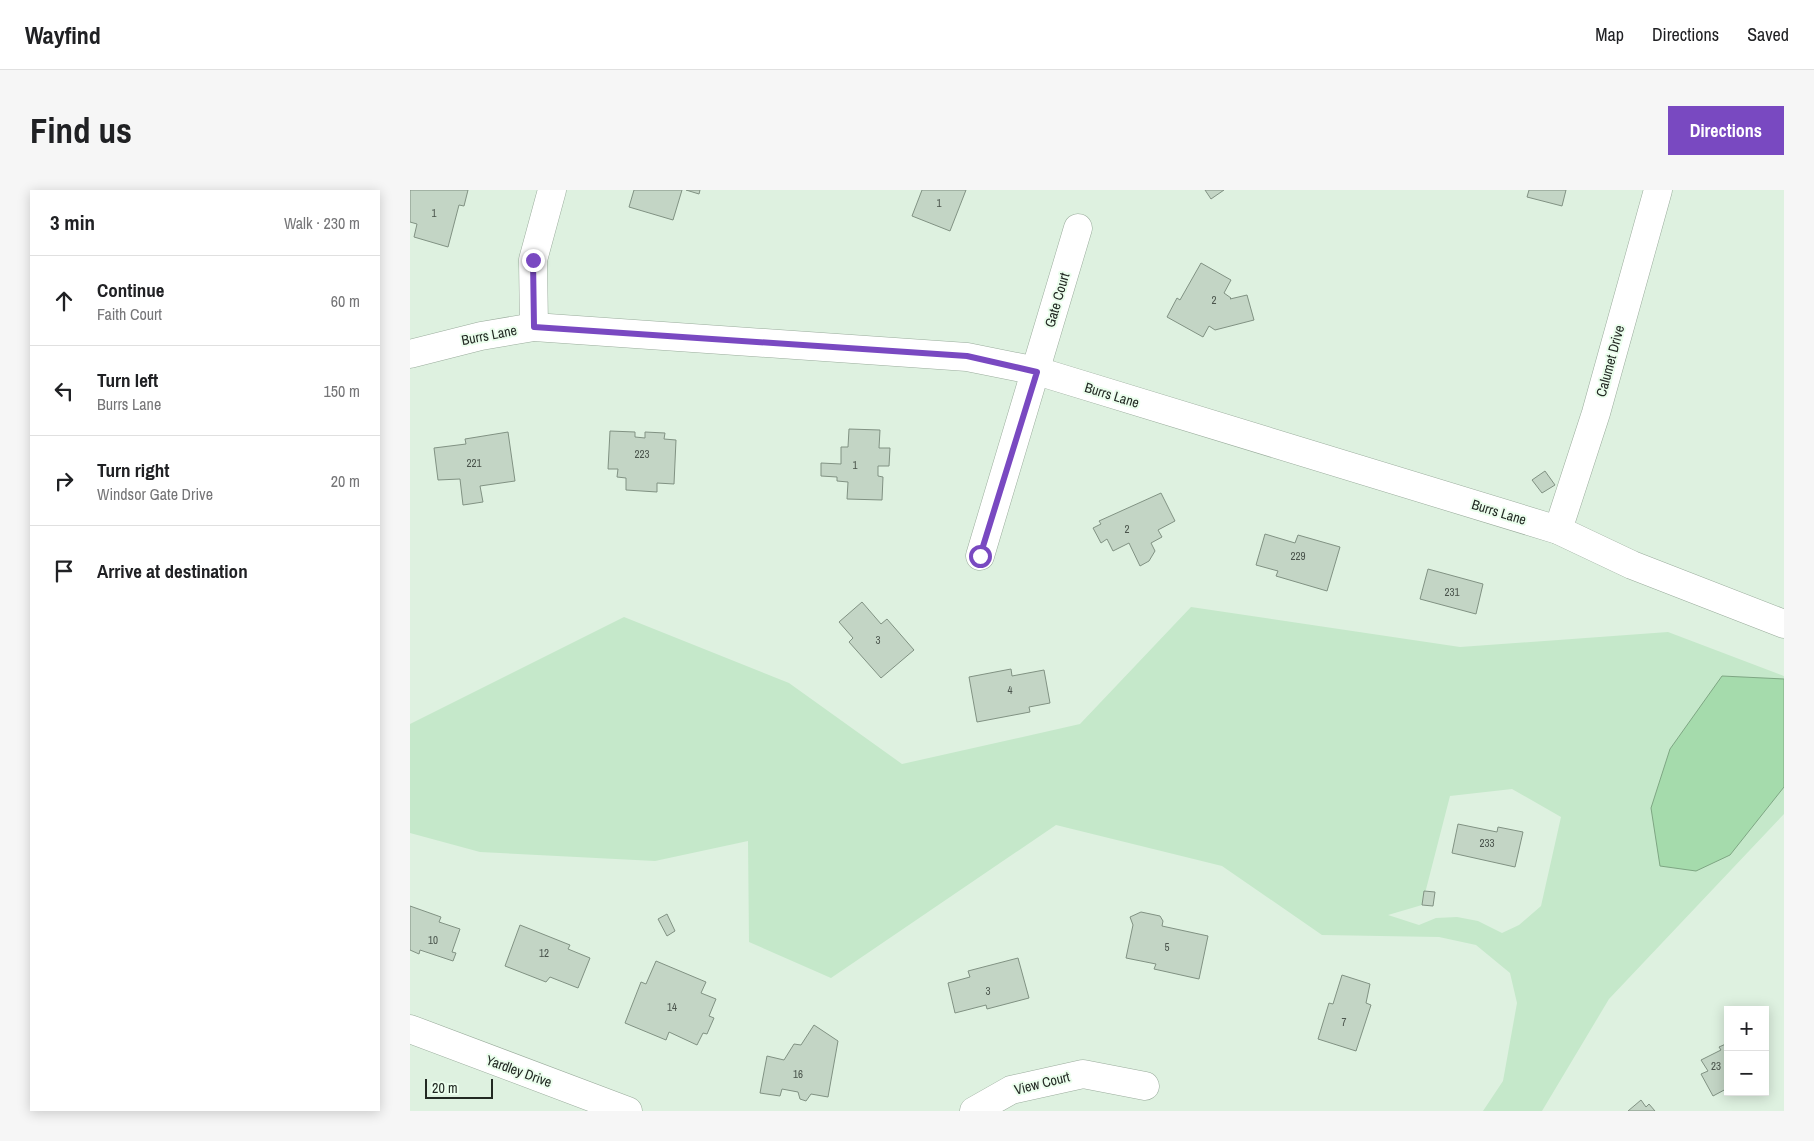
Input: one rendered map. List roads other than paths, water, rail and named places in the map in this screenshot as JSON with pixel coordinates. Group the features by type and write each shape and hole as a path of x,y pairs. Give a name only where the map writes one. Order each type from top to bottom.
{"street":[{"path":"534,327 533,260 552,190"},
{"name":"Calumet Drive","path":"1558,530 1596,414 1658,190"},
{"name":"Gate Court","path":"980,556 1037,372 1078,228"},
{"name":"Burrs Lane","path":"410,354 481,336 534,327 967,356 1037,372 1558,530 1632,565 1784,624"},
{"name":"Yardley Drive","path":"410,1029 628,1111"},
{"name":"View Court","path":"974,1111 1011,1090 1082,1074 1145,1086"}]}
